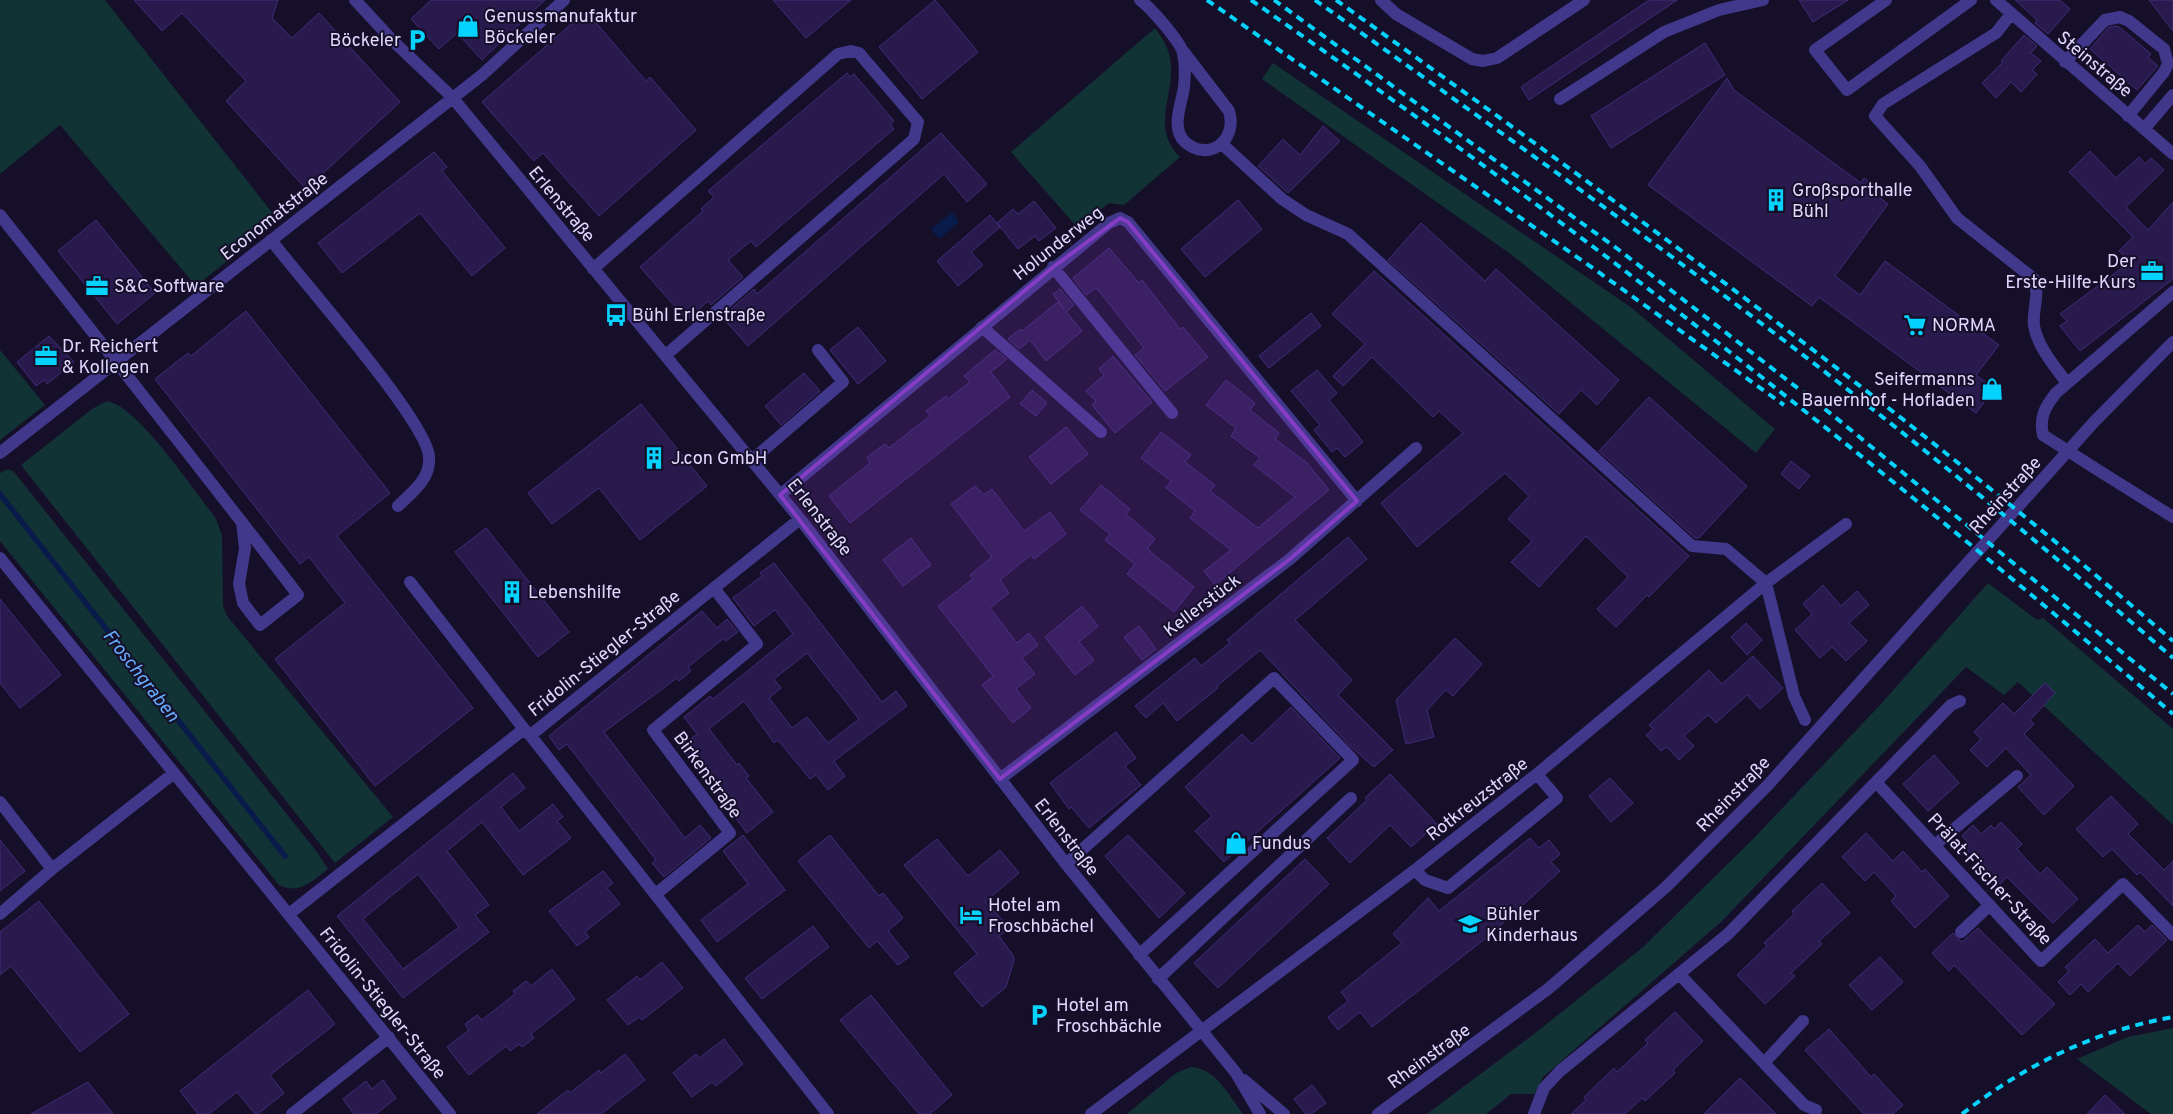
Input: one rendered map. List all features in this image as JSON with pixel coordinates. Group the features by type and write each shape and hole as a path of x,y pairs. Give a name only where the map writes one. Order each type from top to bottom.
{"street":[{"name":"Erlenstraße","path":"355,0 393,41 452,97 800,519 1066,864 1200,1031 1236,1073 1284,1114"},
{"name":"Economatstraße","path":"0,454 482,75 564,0"},
{"path":"1140,0 1150,7 1229,111 1233,122 1230,133 1222,144 1207,150 1196,148 1186,142 1181,135 1178,124 1184,86 1182,51"},
{"path":"1381,0 1396,14 1472,59 1483,62 1497,58 1584,0"},
{"path":"1560,99 1664,32 1718,10 1764,0"},
{"path":"1886,0 1815,50 1847,90 1971,0"},
{"name":"Steinstraße","path":"1996,0 2173,154"},
{"path":"2010,14 1996,33 1882,104 1875,116 1920,166 1957,218 2034,279 2038,291 2034,324 2040,345 2067,383"},
{"path":"2065,62 2105,20 2111,18 2120,17 2129,21 2164,50 2168,64 2164,72 2128,116"},
{"path":"593,269 838,54 851,50 859,53 918,122 914,139 666,355"},
{"path":"2144,129 2173,95"},
{"path":"1222,144 1282,199 1306,215 1348,234 1692,546 1726,549 1766,583 1794,696 1805,720"},
{"path":"0,215 116,361 242,522 298,595 260,625 243,603 238,584 245,548 242,522"},
{"name":"Holunderweg","path":"780,495 1053,267 1109,222 1120,218 1128,222 1357,501"},
{"path":"270,240 398,398 424,439 430,457 426,478 398,506"},
{"path":"1053,267 1172,414"},
{"name":"Rheinstraße","path":"2173,292 2052,398 2042,413 2041,425 2043,434 2093,468 2173,517"},
{"path":"982,327 1101,432"},
{"name":"Rheinstraße","path":"1378,1114 1548,989 1666,887 1768,785 2094,422 2173,342"},
{"path":"752,460 843,382 818,350"},
{"name":"Kellerstück","path":"1000,779 1290,560 1416,448"},
{"name":"Fridolin-Stiegler-Straße","path":"289,914 714,588 800,519"},
{"name":"Rotkreuzstraße","path":"1091,1114 1415,870 1537,774 1766,583 1846,524"},
{"name":"Fridolin-Stiegler-Straße","path":"0,558 450,1114"},
{"path":"410,582 828,1114"},
{"name":"Birkenstraße","path":"656,894 730,833 653,730 757,644 714,588"},
{"path":"1066,864 1274,678 1354,760 1139,955"},
{"path":"1534,1114 1544,1088 1560,1071 1728,934 1951,705 1960,701"},
{"path":"0,914 52,869 174,773"},
{"path":"1415,870 1426,880 1448,888 1557,798 1537,774"},
{"path":"1935,845 2017,776"},
{"name":"Prälat-Fischer-Straße","path":"1876,782 2042,961 2123,884 2173,935"},
{"path":"1158,979 1351,798"},
{"path":"0,802 52,869"},
{"path":"1961,932 1990,905"},
{"path":"1680,975 1804,1105 1816,1110"},
{"path":"1764,1063 1803,1021"},
{"path":"292,1114 389,1037"},
{"name":"Erlenstraße","path":"1236,1073 1260,1114"}],"highlighted area":[{"path":"1120,218 1128,222 1357,501 1290,559 1000,779 780,495 1053,267"}],"green space":[{"path":"0,0 105,0 278,220 196,286 60,125 0,174"},
{"path":"1155,28 1164,41 1170,56 1171,79 1165,125 1172,147 1180,157 1124,205 1109,203 1078,228 1011,152"},
{"path":"1273,63 1632,308 1775,429 1756,453 1512,255 1262,79"},
{"path":"0,350 45,405 0,440"},
{"path":"107,401 120,406 149,433 180,470 215,517 222,535 223,606 227,616 393,817 335,863 21,465 92,409"},
{"path":"8,469 14,472 317,852 328,869 311,882 299,887 286,888 279,885 0,541 0,473"},
{"path":"1988,583 2037,620 2043,618 2173,729 2173,825 2018,682 2004,695 1966,667 1722,921 1543,1077 1535,1094 1511,1094 1486,1114 1427,1114 1534,1034 1642,948 1754,838 1881,704"},
{"path":"2173,1028 2173,1114 2151,1114 2077,1059 2128,1037"},
{"path":"1191,1067 1208,1072 1215,1078 1243,1114 1127,1114 1176,1073"}],"water":[{"path":"952,212 959,222 939,239 931,229"}],"building":[{"path":"134,0 278,0 272,18 292,38 319,13 400,102 306,189 226,101 246,81 182,13 162,31"},
{"name":"Genussmanufaktur Böckeler","path":"431,0 545,0 482,60 457,33 439,49 411,19"},
{"path":"773,0 851,0 806,38"},
{"path":"935,0 978,52 922,99 879,47"},
{"path":"1649,0 1677,0 1529,100 1521,87"},
{"path":"1799,0 1848,0 1813,22"},
{"path":"2015,0 2060,0 2070,9 2048,34 2035,23 2037,20"},
{"path":"2149,0 2173,0 2173,31"},
{"path":"586,11 646,81 650,77 696,130 599,216 543,153 534,161 482,102"},
{"path":"2118,26 2151,54 2148,57 2158,66 2137,90 2090,49 2109,27"},
{"path":"2024,35 2037,46 2031,53 2041,61 2032,70 2037,74 2021,92 2011,82 1996,98 1982,83 2003,62 2001,61"},
{"path":"1705,43 1725,75 1611,148 1591,116"},
{"path":"847,73 850,77 854,74 894,121 890,124 894,129 756,247 751,241 728,260 743,277 711,305 708,301 687,320 640,267 703,211 701,209 714,197 708,191"},
{"name":"Großsporthalle Bühl","path":"1727,78 1734,90 1861,183 1864,178 1882,192 1879,197 1888,204 1835,276 1860,295 1885,261 1999,345 1976,375 1994,389 1976,413 1819,297 1812,306 1648,185"},
{"path":"1323,126 1340,141 1288,193 1258,166 1283,139 1300,155"},
{"path":"941,133 987,184 967,202 944,174 748,346 722,317 754,289 757,294"},
{"path":"2090,151 2116,178 2139,157 2145,164 2151,158 2164,170 2126,207 2148,230 2173,202 2173,279 2080,351 2060,326 2067,321 2060,314 2130,262 2119,251 2133,237 2069,172"},
{"path":"434,152 447,167 442,171 505,248 472,276 420,213 342,273 318,243"},
{"path":"1238,200 1262,229 1205,277 1181,249"},
{"path":"1034,201 1056,228 1039,241 1035,236 1018,249 997,223 1013,209 1018,214"},
{"path":"990,215 1000,227 971,252 983,265 958,286 937,261"},
{"path":"96,220 155,293 117,324 58,251"},
{"path":"1421,223 1485,281 1496,269 1619,380 1597,405 1581,390 1559,414 1388,260"},
{"path":"1109,248 1139,283 1142,280 1180,329 1183,327 1208,357 1165,391 1135,355 1144,348 1099,291 1096,288 1086,295 1073,278"},
{"path":"1374,271 1689,556 1649,597 1647,595 1616,627 1597,609 1628,577 1586,536 1539,587 1511,562 1532,541 1508,519 1529,496 1505,473 1417,547 1381,503 1463,433 1439,411 1433,417 1372,357 1343,386 1333,376 1365,344 1332,314"},
{"path":"1060,289 1074,305 1066,312 1082,331 1046,361 1030,340 1019,349 1008,339 1020,329 1022,331 1058,302 1064,309 1053,294"},
{"path":"246,311 390,493 337,536 473,708 375,786 275,659 345,603 309,557 300,564 155,379 188,353 191,356"},
{"path":"1311,313 1321,326 1269,368 1259,356"},
{"path":"858,327 886,361 858,384 830,350"},
{"name":"Dr. Reichert & Kollegen","path":"49,336 74,362 47,384 44,380 36,386 17,362"},
{"path":"995,350 1007,359 991,372 1010,397 850,523 829,496 870,463 867,458 872,453 885,444 889,448 930,416 926,411 946,396 948,399 970,382 964,376"},
{"path":"1113,356 1152,402 1115,433 1092,405 1096,401 1086,391 1104,375 1099,369"},
{"path":"1317,370 1337,393 1329,400 1363,442 1345,457 1337,448 1332,452 1314,430 1320,425 1291,391"},
{"path":"804,373 820,391 781,425 765,406"},
{"path":"1226,380 1255,403 1250,410 1279,433 1275,439 1306,462 1329,490 1215,585 1204,571 1231,550 1190,518 1195,511 1166,488 1171,481 1141,458 1161,432 1191,455 1185,462 1215,485 1210,491 1258,528 1295,497 1254,465 1260,458 1231,436 1236,428 1206,405"},
{"path":"1032,390 1047,403 1036,416 1020,404"},
{"path":"1649,397 1747,486 1699,538 1695,538 1599,451"},
{"path":"641,404 707,486 640,540 599,488 552,524 528,493"},
{"path":"1066,427 1088,454 1051,484 1029,457"},
{"path":"1791,461 1810,476 1799,489 1781,474"},
{"path":"1101,485 1130,509 1126,514 1155,539 1147,549 1194,587 1174,612 1127,574 1135,564 1105,540 1110,534 1080,510"},
{"path":"975,486 984,495 992,489 1024,531 1050,512 1066,534 1034,559 1031,555 1000,580 1009,593 990,608 1017,643 1029,633 1038,645 1022,658 1035,674 1016,689 1031,708 1013,723 982,685 993,676 938,606 973,579 970,575 992,557 951,504"},
{"name":"Lebenshilfe","path":"486,528 569,632 538,657 455,552"},
{"path":"1348,537 1367,559 1295,620 1352,680 1338,695 1393,750 1374,767 1351,747 1260,650 1217,686 1218,688 1177,721 1163,703 1146,718 1135,706 1195,658 1201,666 1230,643 1227,640"},
{"path":"911,538 931,565 903,586 883,560"},
{"path":"774,563 882,702 896,691 907,706 834,761 845,776 828,790 816,775 810,779 778,740 774,743 744,701 709,729 737,765 739,763 749,776 746,778 773,812 747,833 681,747 697,734 684,717 710,696 713,699 793,634 775,610 754,626 733,598 762,576 760,573","holes":["807,653 859,719 828,743 807,717 792,728 769,698 781,688 774,679"]},
{"path":"1823,585 1841,606 1857,591 1869,605 1849,623 1867,641 1846,661 1832,647 1820,658 1795,630 1812,614 1803,604"},
{"path":"0,599 61,675 20,708 0,683"},
{"path":"1082,606 1098,626 1079,642 1094,660 1075,675 1045,637"},
{"path":"702,611 717,628 727,619 738,632 726,641 724,638 688,667 691,671 679,681 677,678 604,732 685,838 700,825 711,838 664,877 652,863 656,860 567,744 559,750 549,736"},
{"path":"1746,623 1762,640 1747,655 1731,637"},
{"path":"1139,626 1156,649 1142,660 1124,637"},
{"path":"1455,638 1482,664 1453,696 1446,690 1427,710 1434,737 1406,744 1396,700"},
{"path":"1753,656 1783,688 1760,709 1747,695 1716,723 1708,715 1684,736 1694,746 1679,760 1667,747 1661,751 1646,735 1653,729 1649,725 1709,670 1722,684"},
{"path":"2045,683 2055,693 2030,720 2034,724 2024,734 2074,786 2044,815 2018,787 2031,775 2006,748 1987,767 1970,750 1981,739 1974,732 2003,703 2014,714"},
{"path":"1291,707 1340,758 1224,862 1195,831 1212,816 1185,787 1242,734 1252,744"},
{"path":"1116,732 1136,758 1125,766 1141,785 1089,828 1071,807 1069,809 1050,783"},
{"path":"1934,755 1959,783 1928,811 1903,784"},
{"path":"513,773 525,788 501,807 519,831 553,804 563,817 557,821 571,838 523,875 482,822 447,851 489,905 475,915 489,932 403,998 337,916","holes":["418,874 459,927 403,969 363,919"]},
{"path":"1390,774 1437,824 1411,847 1390,825 1350,863 1327,838 1367,800 1365,798"},
{"path":"1610,778 1633,803 1611,822 1589,796"},
{"path":"2111,796 2138,824 2128,834 2164,870 2173,861 2173,906 2140,872 2137,875 2112,849 2103,857 2076,829"},
{"path":"2001,822 2022,844 2017,849 2040,874 2047,867 2078,899 2053,923 2007,877 2000,884 1966,849 1970,845 1962,836 1973,825 1981,834 1991,825 1994,829"},
{"path":"1866,833 1893,861 1903,851 1922,872 1925,869 1949,896 1915,928 1891,901 1896,896 1874,872 1865,881 1842,857"},
{"path":"743,835 785,890 717,942 701,920 748,884 723,851"},
{"path":"830,835 879,896 883,893 903,918 888,931 909,957 898,965 877,941 869,948 798,861"},
{"path":"1128,835 1185,893 1159,918 1105,856"},
{"path":"1530,838 1539,848 1549,840 1560,854 1551,862 1560,871 1490,935 1372,1027 1360,1012 1338,1030 1328,1017 1348,1001 1341,992 1402,943 1393,934 1428,898 1439,911"},
{"name":"Hotel am Froschbächel","path":"937,839 968,876 1000,850 1019,873 985,902 1010,928 999,936 1013,955 1014,960 1006,987 982,1007 954,973 977,954 904,865"},
{"path":"0,840 25,871 0,891"},
{"path":"1305,859 1329,884 1218,988 1194,963"},
{"path":"603,871 613,883 607,888 620,904 585,932 589,937 577,946 549,911"},
{"path":"1822,883 1850,913 1819,941 1822,944 1791,973 1795,976 1765,1004 1737,975 1767,946 1764,943 1794,914 1792,911"},
{"path":"39,901 129,1014 80,1052 11,966 0,975 0,932"},
{"path":"2138,925 2145,932 2152,925 2167,940 2130,976 2118,963 2088,992 2081,984 2070,995 2058,982 2069,971 2065,967 2095,939 2108,953"},
{"path":"813,926 829,947 762,999 745,978"},
{"path":"1978,928 2055,1004 2022,1035 1954,965 1949,971 1932,953 1953,933 1962,942"},
{"path":"1880,957 1903,982 1872,1010 1849,985"},
{"path":"662,962 683,988 642,1020 639,1017 628,1025 607,1000 637,976 640,980"},
{"path":"552,969 575,999 531,1034 534,1038 522,1047 519,1044 510,1051 506,1046 469,1075 447,1047 469,1030 465,1024 477,1015 482,1020 515,994 513,991 526,981 531,986"},
{"path":"308,990 335,1024 270,1075 284,1093 258,1114 255,1114 237,1092 209,1114 198,1114 180,1091"},
{"path":"871,995 952,1095 930,1114 919,1114 840,1020"},
{"path":"1675,1012 1703,1041 1673,1070 1675,1073 1645,1101 1642,1098 1625,1114 1571,1114 1586,1100 1584,1097 1614,1068 1617,1072 1648,1043 1645,1040"},
{"path":"1829,1029 1871,1077 1874,1074 1903,1105 1893,1114 1864,1114 1805,1050"},
{"path":"724,1039 743,1064 716,1086 712,1082 692,1097 673,1073 696,1054 699,1058"},
{"path":"625,1054 645,1080 601,1114 537,1114 568,1090 570,1093 599,1070 601,1073"},
{"path":"1740,1078 1776,1114 1704,1114"},
{"path":"383,1080 396,1098 376,1114 354,1114 343,1099 366,1081 372,1089"},
{"path":"88,1082 113,1114 31,1114"},
{"path":"1312,1085 1326,1103 1311,1114 1306,1114 1294,1099"},
{"path":"2105,1095 2125,1114 2087,1114"}],"waterway":[{"name":"Froschgraben","path":"0,494 285,856"}],"railway":[{"path":"1207,0 1597,271 1784,405"},
{"path":"1251,0 1388,96 1612,261 1896,484 2173,714"},
{"path":"1274,0 1619,250 1835,417 2173,694"},
{"path":"1315,0 1613,214 1790,345 1984,498 2173,658"},
{"path":"1336,0 1656,232 1867,391 2072,556 2173,641"},
{"path":"1962,1114 2010,1080 2062,1052 2116,1031 2173,1017"}],"place":[{"name":"Genussmanufaktur Böckeler","path":"468,26"},
{"name":"Böckeler","path":"417,40"},
{"name":"Großsporthalle Bühl","path":"1776,200"},
{"name":"Der Erste-Hilfe-Kurs","path":"2152,271"},
{"name":"S&C Software","path":"97,286"},
{"name":"Bühl Erlenstraße","path":"616,315"},
{"name":"NORMA","path":"1915,325"},
{"name":"Dr. Reichert & Kollegen","path":"46,356"},
{"name":"Seifermanns Bauernhof - Hofladen","path":"1992,389"},
{"name":"J.con GmbH","path":"654,458"},
{"name":"Lebenshilfe","path":"512,592"},
{"name":"Fundus","path":"1236,843"},
{"name":"Hotel am Froschbächel","path":"971,915"},
{"name":"Bühler Kinderhaus","path":"1470,924"},
{"name":"Hotel am Froschbächle","path":"1039,1015"}]}
